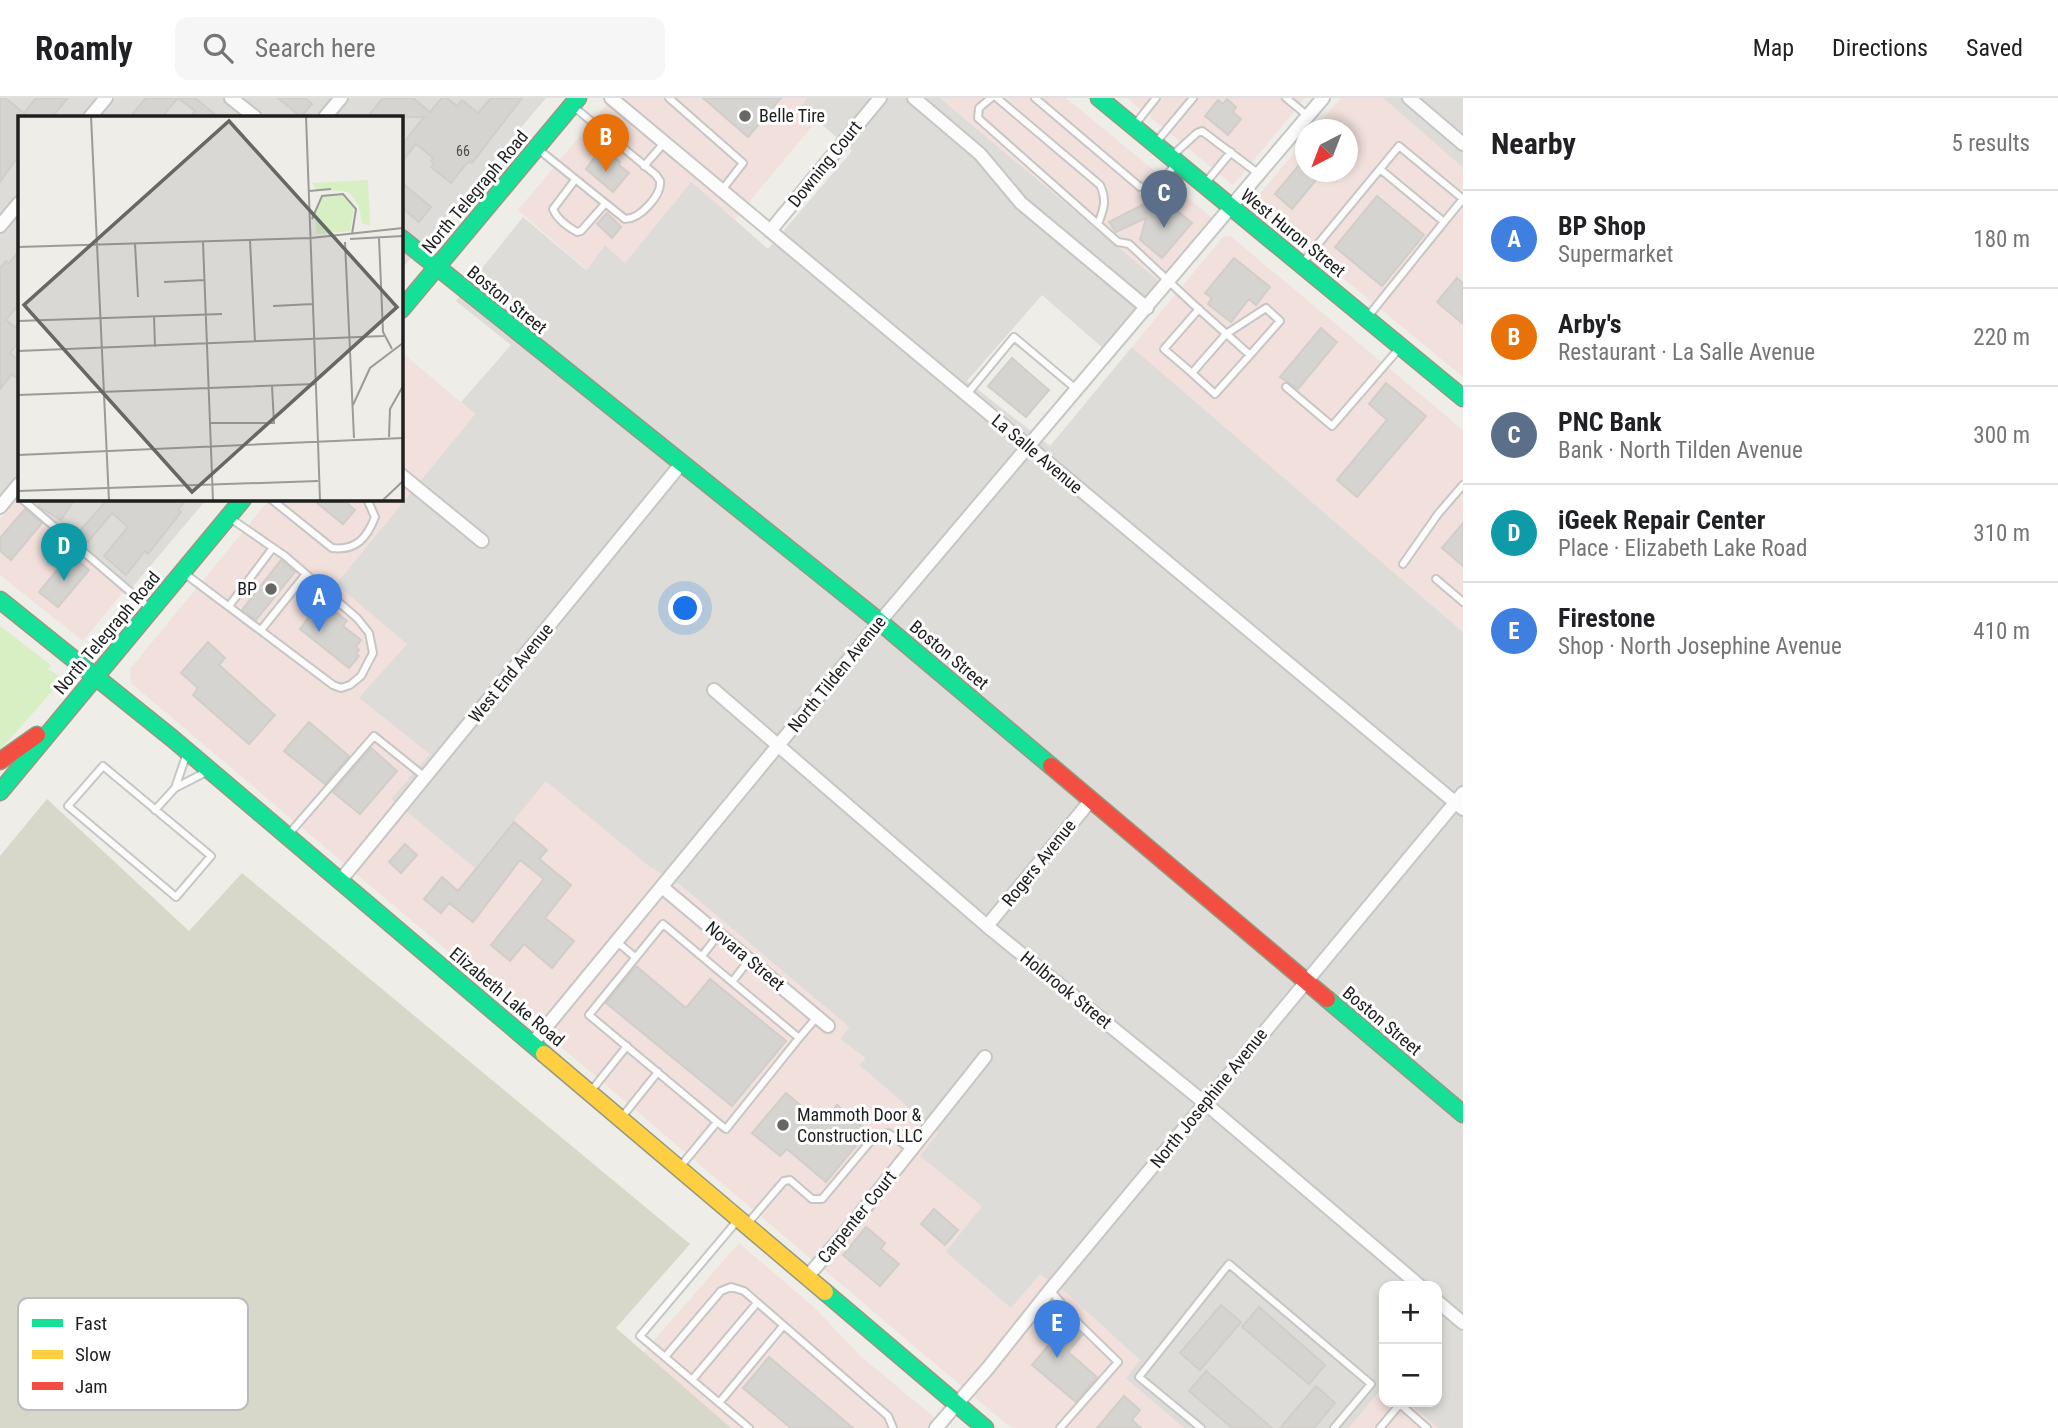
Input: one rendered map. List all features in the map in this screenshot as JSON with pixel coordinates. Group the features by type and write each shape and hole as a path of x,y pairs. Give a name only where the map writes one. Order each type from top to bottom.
{"main road":[{"name":"West Huron Street","path":"1099,98 1463,398"},
{"name":"North Telegraph Road","path":"402,309 575,102"},
{"name":"Boston Street","path":"402,239 880,622 1463,1114"},
{"name":"North Telegraph Road","path":"0,792 242,500"},
{"name":"Elizabeth Lake Road","path":"0,600 96,675 985,1428"},
{"path":"0,761 58,721"}],"street":[{"path":"91,116 107,98"},
{"path":"231,98 254,116"},
{"path":"326,116 341,98"},
{"name":"La Salle Avenue","path":"611,98 966,395 1460,801"},
{"name":"Downing Court","path":"770,231 880,98"},
{"path":"914,98 980,154 1021,203 1147,308"},
{"name":"North Tilden Avenue","path":"532,1044 880,622 1323,98"},
{"path":"1409,98 1463,144"},
{"path":"0,226 18,204"},
{"name":"West End Avenue","path":"340,881 681,464"},
{"path":"402,476 482,541"},
{"path":"0,507 18,493"},
{"name":"Holbrook Street","path":"714,690 987,926 1205,1103 1414,1281"},
{"name":"Rogers Avenue","path":"987,926 1091,800"},
{"name":"North Josephine Avenue","path":"936,1428 1305,981 1460,801"},
{"name":"Novara Street","path":"662,887 828,1026"},
{"name":"Carpenter Court","path":"807,1278 985,1057"},
{"path":"1442,1305 1463,1323"}],"lane":[{"path":"668,98 743,163 722,190"},
{"path":"991,98 979,108 978,118 1118,242 1129,244 1251,355"},
{"path":"998,98 1100,185 1105,196 1105,208 1098,224"},
{"path":"1035,98 1140,187 1153,186 1164,180 1174,160 1198,132 1202,131 1259,174"},
{"path":"1133,126 1156,98"},
{"path":"1155,144 1193,98"},
{"path":"1286,98 1308,116"},
{"path":"537,148 604,205 625,219 637,216 661,186 656,175 575,102"},
{"path":"644,166 664,143"},
{"path":"1301,265 1399,146 1463,199 1366,318"},
{"path":"1204,185 1231,152"},
{"path":"1380,169 1444,222"},
{"path":"575,180 553,209 572,229 581,231 604,205"},
{"path":"1192,373 1226,334 1266,308 1280,321 1215,394 1164,349 1199,309"},
{"path":"966,395 1014,337 1076,389"},
{"path":"1286,387 1332,426 1401,347"},
{"path":"1403,564 1463,485"},
{"path":"26,500 151,610"},
{"path":"272,500 332,548 342,549 360,542 368,534 375,517 367,500"},
{"path":"182,572 333,685 341,688 361,676 373,653 369,633 357,618 285,556 228,517"},
{"path":"229,606 272,549"},
{"path":"261,631 306,574"},
{"path":"1436,579 1463,602"},
{"path":"287,836 374,736 425,777"},
{"path":"175,788 187,752"},
{"path":"103,766 155,810 211,856 176,897 68,806 103,766"},
{"path":"155,810 175,788 209,770"},
{"path":"799,1038 663,924 589,1015 726,1129 817,1017"},
{"path":"702,956 719,934"},
{"path":"616,942 635,957"},
{"path":"732,982 749,960"},
{"path":"589,1093 628,1046"},
{"path":"621,1119 658,1072"},
{"path":"679,1168 717,1122"},
{"path":"749,1428 640,1336 742,1222 784,1181 790,1180 812,1199 822,1199 874,1137 888,1133 912,1150"},
{"path":"1201,1428 1139,1377 1229,1264 1371,1384 1334,1428"},
{"path":"665,1357 721,1291 731,1287 744,1292 888,1416 892,1428"},
{"path":"1050,1290 1079,1324 1118,1362 1060,1428"},
{"path":"692,1380 757,1303"},
{"path":"719,1403 783,1325"},
{"path":"1380,1428 1400,1404 1427,1428"}],"shaded area":[{"path":"0,98 546,98 402,269 402,116 18,116 18,495 13,492 0,507"},
{"path":"612,98 807,98 801,106 817,120 735,219 691,182 625,263 605,245 587,270 518,210"},
{"path":"807,98 940,98 1159,281 1104,349 1042,295 967,381 1050,446 1132,347 1463,632 1463,1428 1438,1428 1413,1407 1442,1407 1442,1281 1379,1281 1379,1392 1349,1428 1184,1428 1125,1378 1140,1360 1011,1309 945,1252 920,1156 938,1133 859,1065 865,1058 840,1039 849,1027 680,885 650,867 475,869 391,799 359,698 336,584 475,414 461,402 511,345 456,301 523,217 586,270 605,245 625,263 691,181 768,249 852,151 801,106"},
{"path":"940,98 1066,98 1212,218 1159,281"},
{"path":"1127,98 1305,98 1233,185"},
{"path":"1341,98 1383,98 1463,168 1463,377 1252,203 1295,152 1295,182 1358,182 1358,119 1323,119"},
{"path":"1383,98 1463,98 1463,168"},
{"path":"1230,236 1463,430 1463,632 1132,347 1223,237"},
{"path":"402,353 475,414 336,584 407,644 359,698 430,754 391,799 475,868 546,781 650,867 680,885 849,1027 840,1039 865,1058 859,1065 938,1133 920,1156 982,1206 946,1252 1011,1308 1040,1274 1068,1294 1140,1360 1126,1379 1184,1428 1011,1428 131,683 130,669 269,500 402,500"},
{"path":"18,499 123,592 83,641 0,575 0,519"},
{"path":"23,500 206,500 129,591"},
{"path":"47,799 189,931 242,873 690,1244 616,1328 731,1428 0,1428 0,856"},
{"path":"739,1243 815,1308 859,1355 947,1428 731,1428 643,1353"},
{"path":"1379,1392 1379,1407 1413,1407 1438,1428 1349,1428"}],"green space":[{"path":"0,626 51,665 48,669 59,676 51,686 54,689 0,750"}],"building":[{"path":"0,98 5,98 24,113 36,98 68,98 53,116 18,116 18,156 0,182"},
{"path":"146,98 178,98 163,116 131,116"},
{"path":"178,98 195,98 217,116 191,116 195,111"},
{"path":"278,98 305,98 312,104 300,116"},
{"path":"383,98 413,98 430,112 442,98 447,98 457,106 462,100 478,113 491,98 522,98 472,163 470,161 466,164 451,183 431,167 433,158 416,144 402,162 402,145 424,117 368,116"},
{"name":"Belle Tire","path":"703,98 781,98 748,137"},
{"path":"1227,99 1236,107 1233,112 1241,119 1228,135 1205,116 1218,100 1223,104"},
{"path":"602,147 629,173 613,192 586,169"},
{"path":"1295,170 1295,182 1314,182 1292,209 1275,194"},
{"path":"402,183 431,207 419,222 402,208"},
{"path":"1377,196 1424,235 1382,286 1335,247"},
{"path":"1165,201 1192,223 1162,258 1140,240 1146,218 1116,232 1109,222 1146,203 1157,211"},
{"path":"607,213 621,227 612,238 597,224"},
{"path":"18,252 18,305 6,320 18,329 18,343 10,353 18,360 18,379 12,374 0,389 0,268 6,261 9,263"},
{"path":"1234,258 1270,287 1256,305 1249,299 1231,322 1208,304 1212,298 1205,293"},
{"path":"1457,278 1463,283 1463,324 1437,302"},
{"path":"1321,328 1337,342 1298,389 1280,377"},
{"path":"1012,358 1049,390 1026,417 988,386"},
{"path":"1386,383 1426,416 1357,497 1337,480 1387,420 1369,404"},
{"path":"43,500 74,500 61,520 38,506"},
{"path":"107,500 177,500 183,504 178,509 181,512 148,554 145,551 126,575 104,556 128,527 112,513 88,542 77,534"},
{"path":"313,500 343,500 355,510 343,524"},
{"path":"25,509 42,523 11,560 0,551 0,538"},
{"path":"1463,523 1463,566 1442,548"},
{"path":"70,554 89,570 58,607 39,592"},
{"path":"281,560 295,572 256,620 242,610"},
{"path":"320,602 347,621 343,626 361,640 356,647 359,650 356,654 359,656 349,668 300,629"},
{"path":"208,642 225,658 219,665 275,715 249,744 193,695 198,688 181,673"},
{"path":"309,722 349,756 325,784 284,751"},
{"path":"371,748 397,771 360,814 333,792"},
{"path":"514,822 547,850 539,859 571,885 545,918 574,941 552,968 524,944 510,961 491,945 544,879 520,860 473,922 449,903 441,913 424,899 442,877 458,891"},
{"path":"405,844 417,855 401,873 389,862"},
{"path":"636,966 686,1008 710,979 786,1041 732,1106 606,1003"},
{"path":"786,1093 822,1123 837,1105 868,1131 826,1182 787,1149 780,1156 752,1133"},
{"path":"934,1209 958,1230 945,1245 921,1224"},
{"path":"866,1227 885,1243 881,1249 899,1264 880,1286 843,1255"},
{"path":"1221,1305 1241,1322 1200,1370 1180,1353"},
{"path":"1259,1307 1325,1365 1309,1384 1242,1327"},
{"path":"1069,1321 1082,1335 1068,1352 1097,1377 1076,1402 1032,1365"},
{"path":"769,1357 853,1428 791,1428 743,1388"},
{"path":"1206,1371 1272,1428 1232,1428 1189,1391"},
{"path":"1316,1386 1335,1403 1314,1428 1280,1428"},
{"path":"1124,1396 1140,1410 1132,1420 1141,1428 1097,1428"}],"traffic: fast":[{"path":"402,309 578,98"},
{"path":"1099,98 1463,398"},
{"path":"402,239 880,622 1051,766"},
{"path":"0,792 242,500"},
{"path":"0,600 173,739 544,1054"},
{"path":"1327,999 1463,1114"},
{"path":"825,1292 985,1428"}],"traffic: slow":[{"path":"544,1054 825,1292"}],"traffic: jam":[{"path":"0,761 37,735"},
{"path":"1051,766 1327,999"}],"place":[{"name":"Belle Tire","path":"745,116"},
{"name":"Arby's","path":"606,172"},
{"name":"PNC Bank","path":"1164,228"},
{"name":"iGeek Repair Center","path":"64,581"},
{"name":"BP","path":"271,589"},
{"name":"BP Shop","path":"319,632"},
{"name":"Mammoth Door & Construction, LLC","path":"783,1125"},
{"name":"Firestone","path":"1057,1358"}]}
